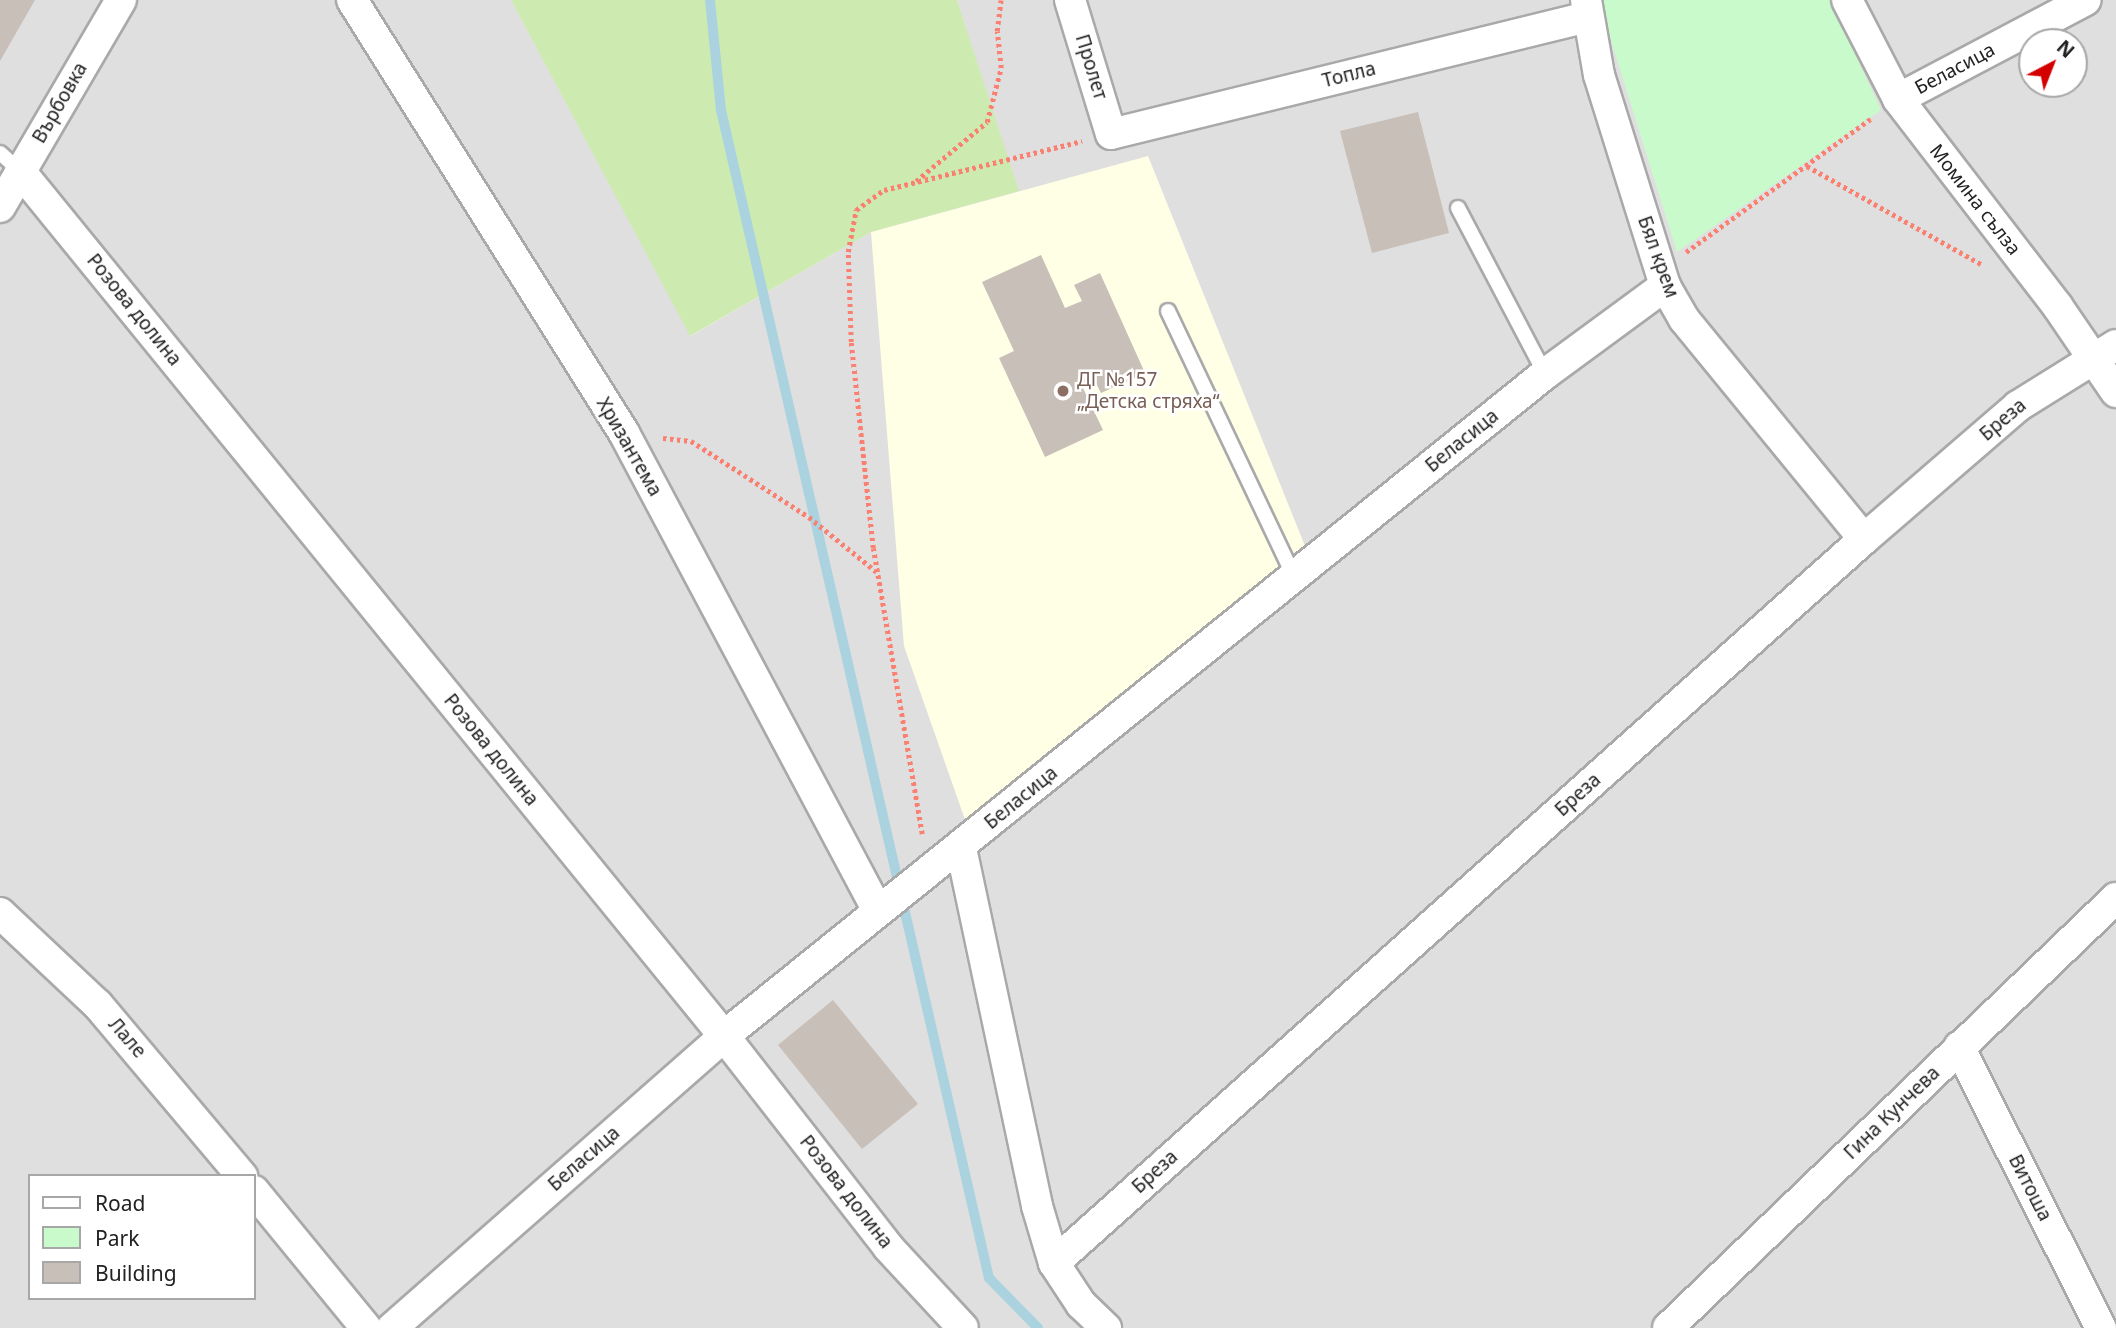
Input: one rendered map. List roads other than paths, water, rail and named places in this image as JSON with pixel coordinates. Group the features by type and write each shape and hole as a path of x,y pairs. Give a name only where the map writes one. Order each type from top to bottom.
{"street":[{"name":"Върбовка","path":"0,206 10,162 121,0"},
{"name":"Хризантема","path":"352,0 624,433 878,911"},
{"name":"Пролет","path":"1070,0 1111,134"},
{"name":"Момина сълза","path":"1847,0 1898,99 2104,352 2116,392"},
{"name":"Беласица","path":"1898,99 2086,0"},
{"name":"Топла","path":"1111,134 1586,9"},
{"name":"Бял крем","path":"1586,9 1599,75 1662,278 1684,319 1864,539"},
{"name":"Розова долина","path":"10,162 724,1036 888,1247 963,1328"},
{"name":"Беласица","path":"392,1328 724,1036 878,911 961,848 1662,278"},
{"name":"Бреза","path":"1054,1263 1864,539 2018,406 2104,352"},
{"path":"961,848 1037,1206 1054,1263 1082,1304 1106,1328"},
{"name":"Гина Кунчева","path":"1668,1328 1696,1318 1959,1047 2116,898"},
{"name":"Лале","path":"0,913 98,1005 240,1174"},
{"name":"Витоша","path":"1959,1047 2101,1328"},
{"path":"256,1193 366,1328"}],"lane":[{"path":"1458,208 1545,374"},
{"path":"1168,311 1294,576"}],"waterway":[{"path":"710,0 721,110 989,1278 1038,1328"}],"place":[{"name":"ДГ №157 „Детска стряха“","path":"1063,391"}]}
